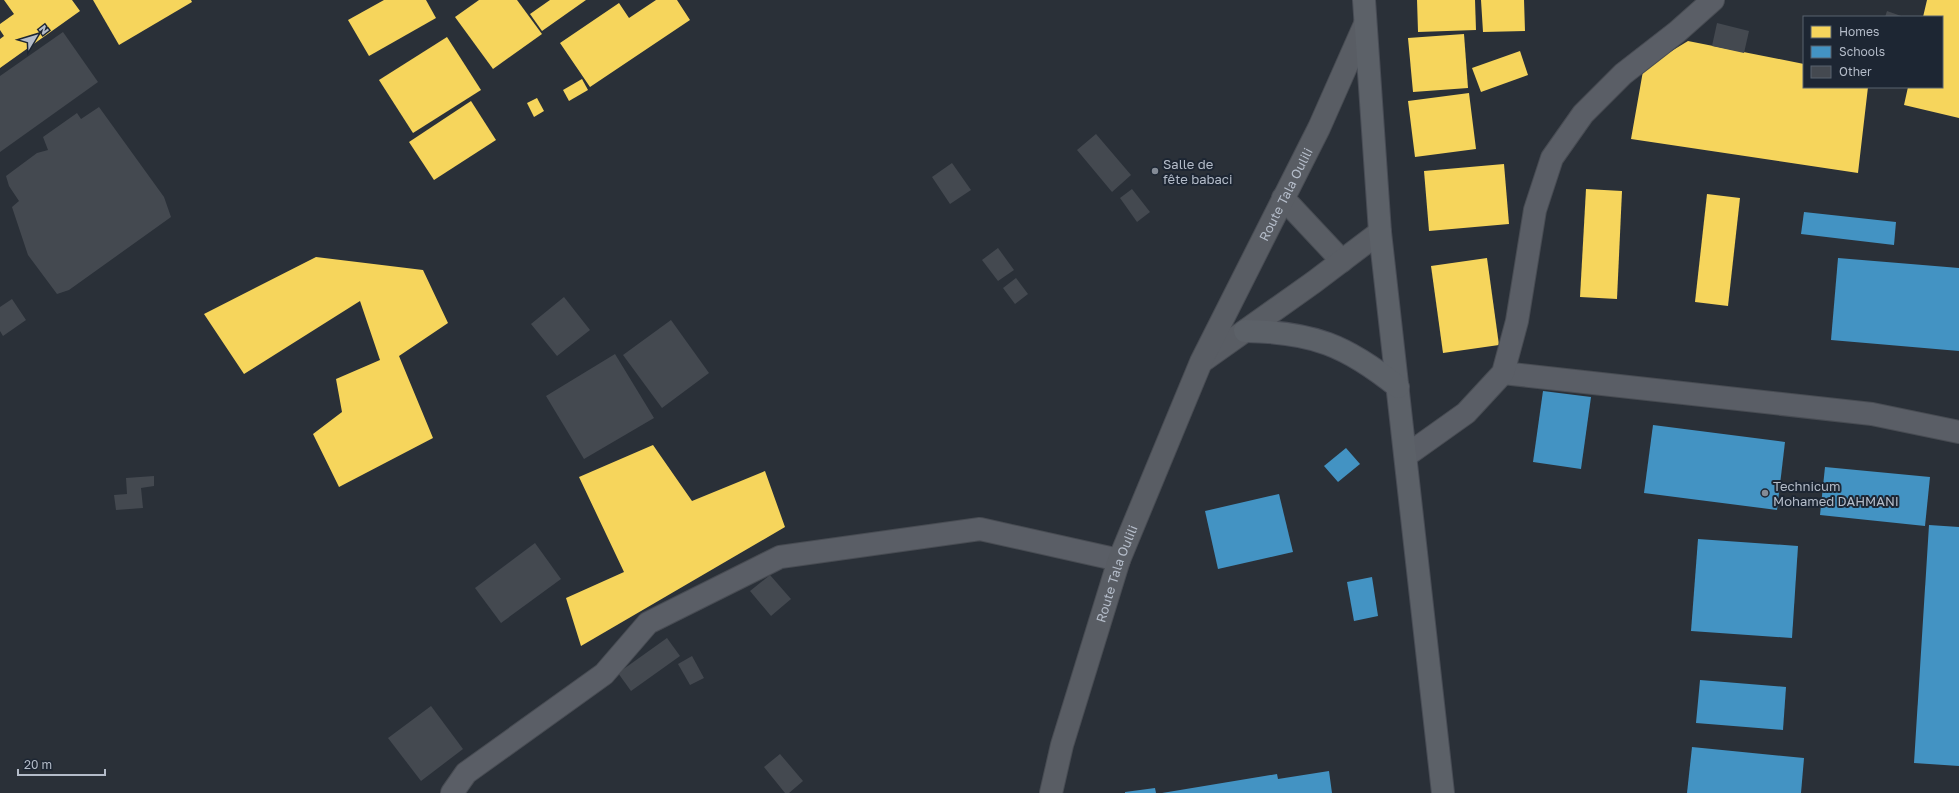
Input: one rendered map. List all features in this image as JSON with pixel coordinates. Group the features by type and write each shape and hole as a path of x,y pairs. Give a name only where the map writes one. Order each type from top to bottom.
{"main road":[{"path":"1364,0 1380,232 1407,455 1443,793"},
{"path":"1245,331 1279,331 1312,338 1343,350 1372,366 1398,387"}],"street":[{"path":"1407,455 1466,413 1503,373 1517,321 1535,210 1552,158 1583,114 1598,99 1624,74 1677,32 1713,0"},
{"name":"Route Tala Oulili","path":"1051,793 1062,745 1119,560 1202,362 1319,128 1365,24"},
{"path":"1283,198 1342,261"},
{"path":"1202,362 1380,232"},
{"path":"1503,373 1872,414 1959,432"},
{"path":"452,793 466,773 604,674 648,623 780,558 980,529 1119,560"}],"building: Homes":[{"path":"4,0 72,0 80,11 0,68 0,39 4,36 0,30 0,24 14,14"},
{"path":"93,0 191,0 192,2 119,45"},
{"path":"384,0 426,0 436,18 369,56 348,20"},
{"path":"479,0 517,0 542,34 493,69 455,17"},
{"path":"550,0 586,0 542,31 530,14"},
{"path":"656,0 677,0 690,20 590,87 560,43 619,3 629,18"},
{"path":"1417,0 1475,0 1476,30 1418,32"},
{"path":"1481,0 1524,0 1525,31 1483,32"},
{"path":"1927,0 1959,0 1959,118 1904,105 1908,88 1943,88 1943,16 1923,16"},
{"path":"1464,34 1468,88 1413,92 1408,38"},
{"path":"447,37 481,90 413,133 379,80"},
{"path":"1688,41 1803,64 1803,88 1868,88 1858,173 1631,139 1643,71 1660,58"},
{"path":"1520,51 1528,75 1481,92 1472,68"},
{"path":"582,79 588,90 569,101 563,90"},
{"path":"1469,93 1476,149 1415,157 1408,101"},
{"path":"537,98 544,111 534,117 527,103"},
{"path":"471,101 496,140 434,180 409,142"},
{"path":"1504,164 1509,224 1429,231 1424,171"},
{"path":"1586,189 1622,191 1617,299 1580,297"},
{"path":"1707,194 1740,198 1728,306 1695,302"},
{"path":"316,257 423,270 448,323 399,356 433,438 339,487 313,434 342,412 336,379 380,360 360,301 244,374 204,314"},
{"path":"1487,258 1499,345 1443,353 1431,266"},
{"path":"653,445 692,501 765,471 785,527 581,646 566,598 624,572 579,477"}],"building: Schools":[{"path":"1804,212 1896,222 1894,245 1801,234"},
{"path":"1838,258 1959,268 1959,351 1831,340"},
{"path":"1543,391 1591,397 1581,469 1533,462"},
{"path":"1653,425 1785,442 1777,510 1644,493"},
{"path":"1346,448 1360,464 1338,482 1324,466"},
{"path":"1825,467 1930,477 1925,526 1820,515"},
{"path":"1279,494 1293,552 1218,569 1205,511"},
{"path":"1929,525 1959,527 1959,766 1914,763"},
{"path":"1698,539 1798,546 1792,638 1691,631"},
{"path":"1372,577 1378,616 1354,621 1347,582"},
{"path":"1700,680 1786,687 1783,730 1696,723"},
{"path":"1692,747 1804,758 1801,793 1687,793"},
{"path":"1329,771 1332,793 1162,793 1277,774 1278,779"},
{"path":"1155,788 1156,793 1125,793 1125,792"}],"building: Other":[{"path":"1887,11 1901,16 1885,16"},
{"path":"1717,23 1749,31 1744,53 1712,46"},
{"path":"63,32 98,82 0,152 0,76"},
{"path":"99,107 164,197 171,217 69,290 57,294 28,255 12,207 19,201 9,186 6,176 37,153 48,150 43,137 77,113 81,119"},
{"path":"1096,134 1131,175 1112,192 1077,150"},
{"path":"952,163 971,190 950,204 932,177"},
{"path":"1132,189 1150,212 1137,222 1120,198"},
{"path":"998,248 1014,270 998,281 982,260"},
{"path":"1016,278 1028,294 1015,304 1003,288"},
{"path":"564,297 590,330 557,356 531,324"},
{"path":"12,299 26,320 3,336 0,331 0,307"},
{"path":"671,320 709,373 662,408 623,355"},
{"path":"615,354 654,418 584,459 546,396"},
{"path":"154,476 154,486 141,488 143,508 116,510 114,495 127,494 126,478"},
{"path":"535,543 561,579 501,623 475,588"},
{"path":"770,575 791,599 771,616 750,591"},
{"path":"667,638 680,656 631,691 618,673"},
{"path":"692,656 704,678 690,685 678,664"},
{"path":"431,706 463,749 421,781 388,738"},
{"path":"780,754 803,781 789,793 785,793 764,767"}],"place":[{"name":"Salle de fête babaci","path":"1155,171"},
{"name":"Technicum Mohamed DAHMANI","path":"1765,493"}]}
